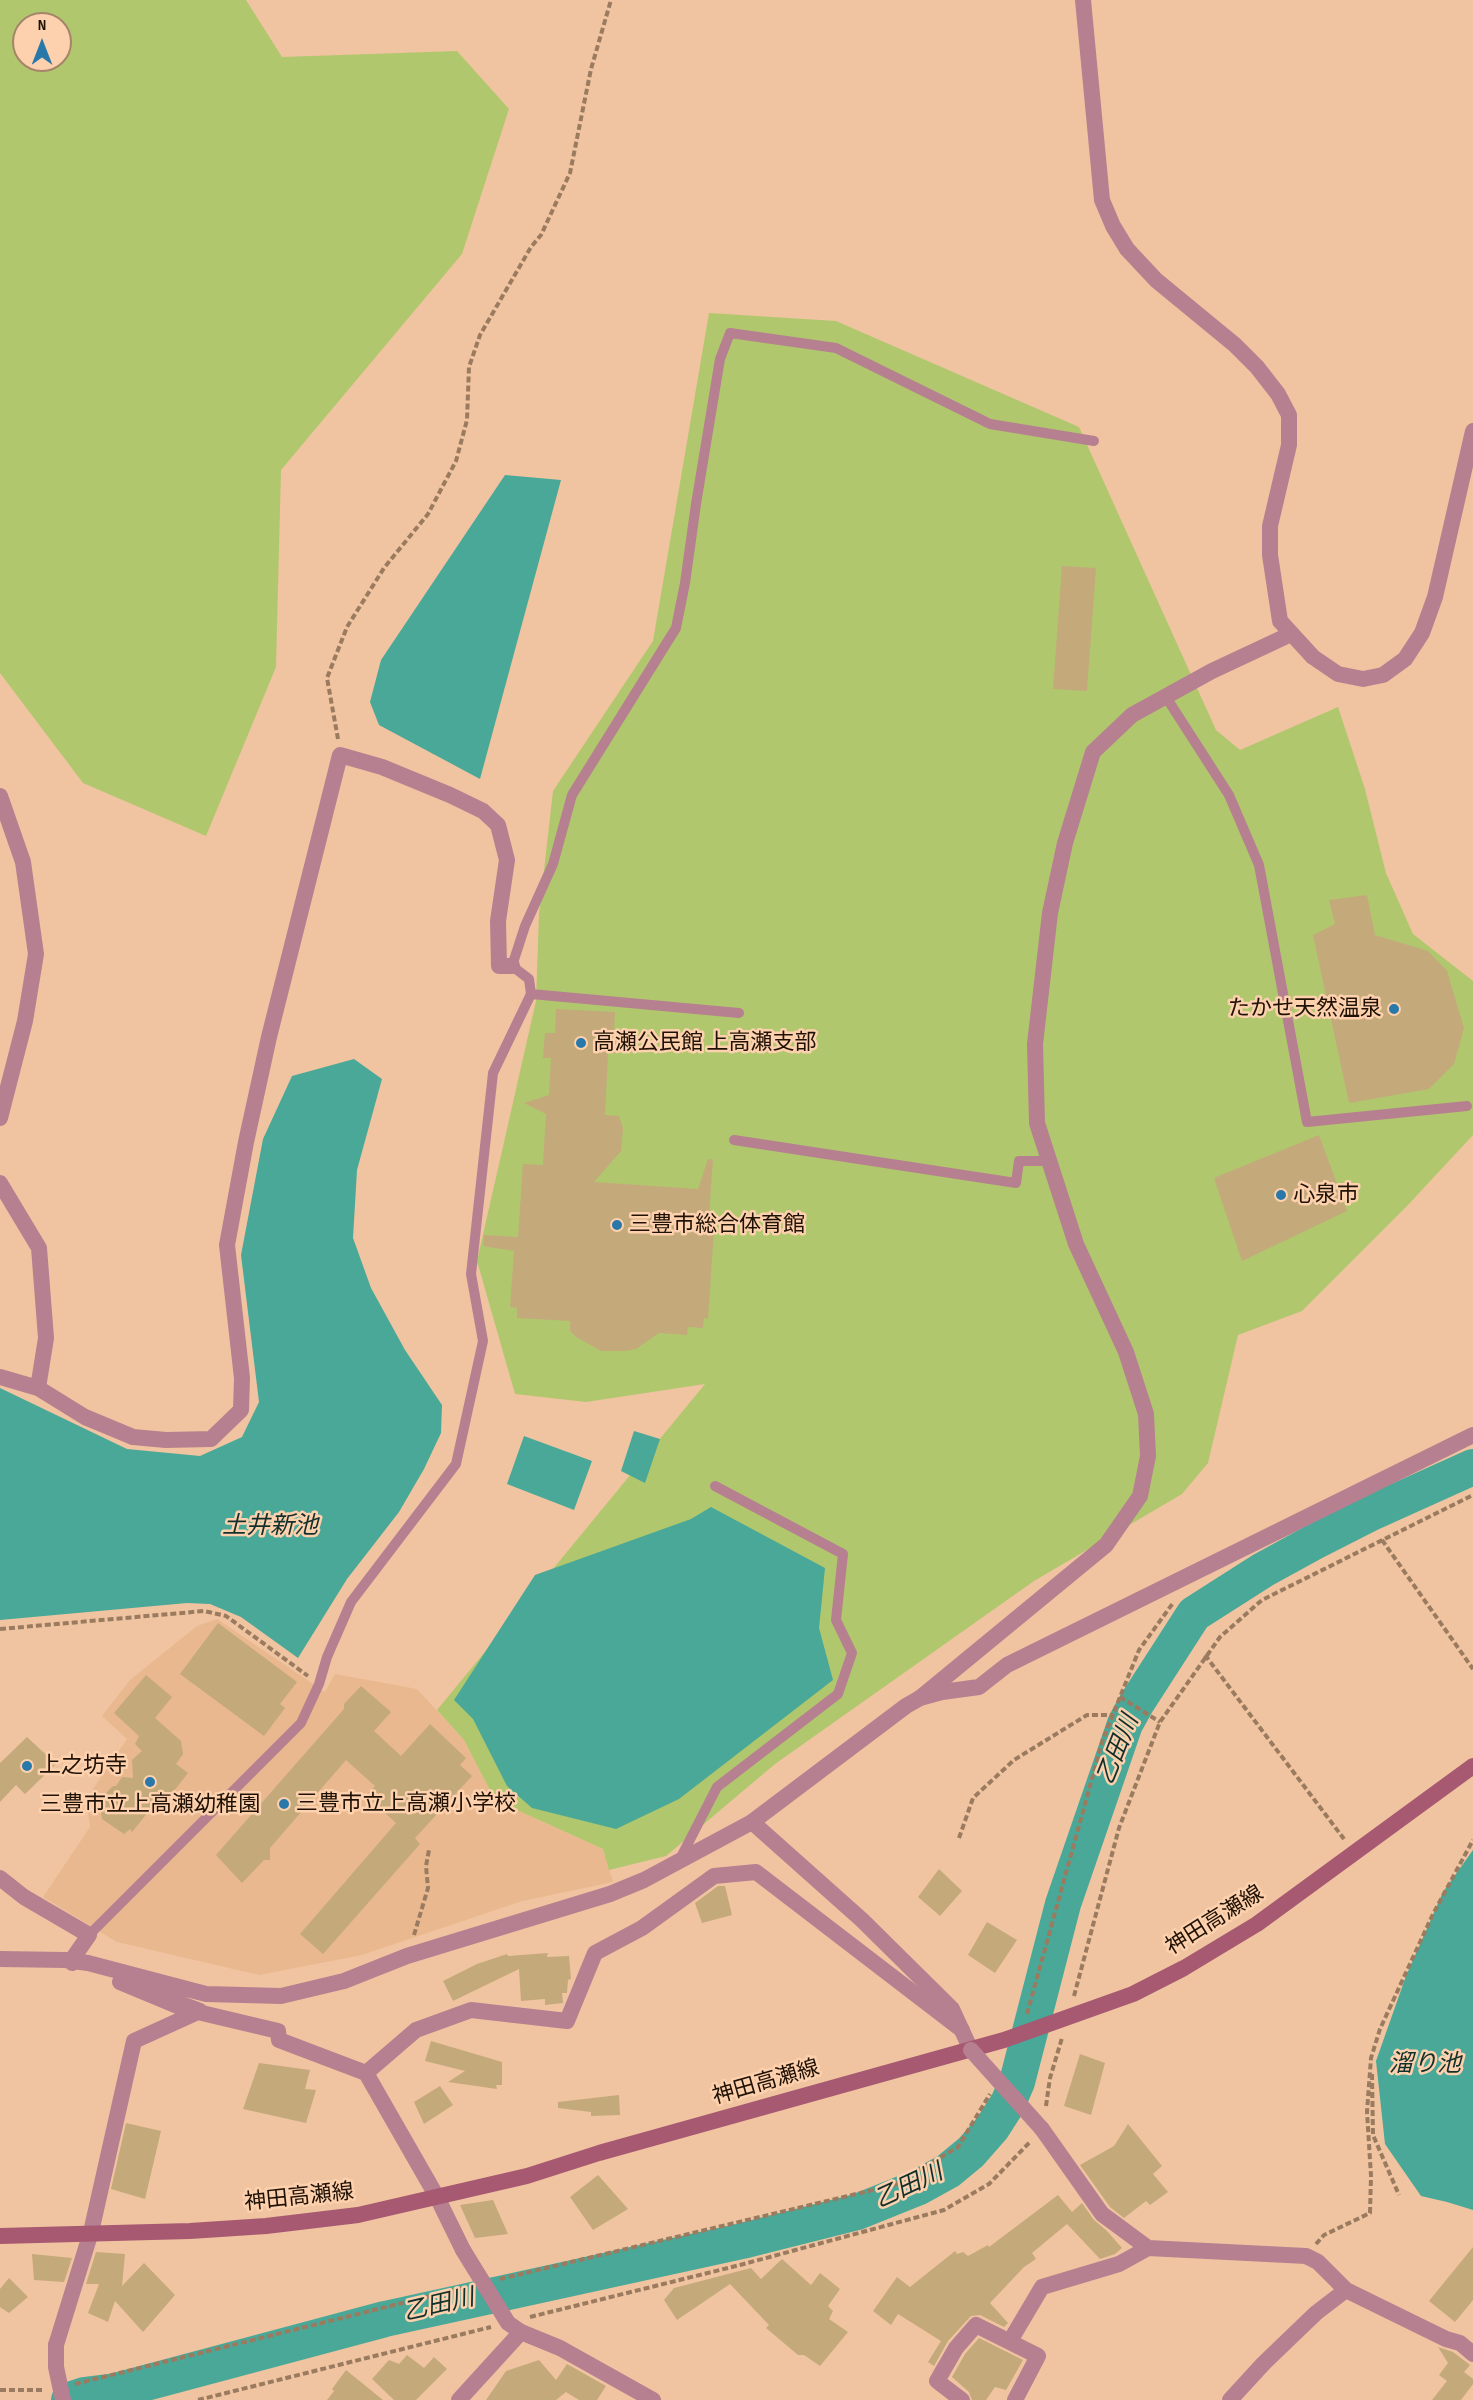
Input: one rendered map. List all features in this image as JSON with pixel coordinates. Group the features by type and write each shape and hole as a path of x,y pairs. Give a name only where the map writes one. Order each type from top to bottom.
{"main road":[{"name":"神田高瀬線","path":"0,2236 190,2231 266,2226 358,2215 527,2175 971,2050 1069,2018 1132,1994 1184,1968 1257,1924 1473,1766"}],"street":[{"path":"1083,0 1102,200 1113,226 1127,249 1156,280 1257,367 1278,394 1289,415 1289,445 1270,526 1270,555 1280,621 1313,657 1338,674 1363,680 1383,675 1405,660 1422,633 1435,597 1473,431"},
{"path":"0,1959 88,1963 206,1994 281,1996 315,1990 407,1956 610,1894 644,1880 752,1822 906,1706 920,1698 1106,1545 1140,1496 1148,1456 1146,1414 1126,1352 1076,1244 1037,1123 1035,1044 1050,913 1065,843 1093,753 1132,714 1212,671 1291,634"},
{"path":"0,1377 38,1388 85,1417 133,1437 166,1440 211,1439 241,1410 242,1378 227,1245 246,1142 270,1037 340,755 382,766 450,795 483,811 498,825 507,860 498,921 499,966 512,966"},
{"path":"0,796 23,862 36,954 25,1021 0,1118"},
{"path":"0,1183 39,1248 46,1338 38,1388"},
{"path":"920,1698 978,1687 1007,1665 1224,1560 1473,1435"},
{"path":"752,1822 862,1920 952,2009 971,2050 1042,2129 1102,2214 1148,2248"},
{"path":"366,2073 416,2030 471,2010 567,2021 595,1953 642,1928 714,1876 756,1872 962,2030"},
{"path":"0,1878 24,1897 89,1935 72,1962"},
{"path":"72,1962 185,2008 278,2031 279,2040 366,2073 437,2198 463,2250 514,2327 560,2348 653,2400"},
{"path":"63,2400 56,2367 56,2345 91,2232 134,2041 200,2011"},
{"path":"1010,2341 1042,2287 1119,2264 1148,2248 1306,2256 1318,2262 1346,2290 1446,2339 1460,2343 1473,2354"},
{"path":"1230,2400 1264,2363 1316,2313 1346,2290"},
{"path":"962,2400 938,2381 956,2348 976,2325 1038,2356 1015,2400"},
{"path":"459,2400 514,2327"}],"lane":[{"path":"89,1935 301,1723 351,1602 456,1464 483,1341 471,1274 493,1073 531,994 529,979 512,966 525,926 553,864 572,795 676,628 686,583 720,359 730,333 837,348 990,424 1094,441"},
{"path":"1166,697 1228,795 1259,865 1307,1122 1467,1106"},
{"path":"531,994 739,1013"},
{"path":"734,1140 1016,1183 1019,1161 1050,1161"},
{"path":"679,1861 717,1787 838,1694 852,1653 836,1620 843,1554 715,1486"}],"path":[{"path":"340,755 327,678 347,627 384,568 428,514 456,461 467,420 469,367 480,335 531,247 541,236 570,173 591,69 611,0"},
{"path":"198,2400 514,2327 944,2210 989,2184 1042,2129 1050,2078 1069,2018 1119,1828 1160,1722 1205,1655 1220,1637 1262,1600 1473,1495"},
{"path":"1382,1540 1473,1669"},
{"path":"0,1629 204,1611 226,1616 319,1684"},
{"path":"1205,1655 1354,1852"},
{"path":"1120,1697 1160,1722"},
{"path":"959,1838 973,1798 1014,1760 1087,1715 1113,1715"},
{"path":"1306,2256 1323,2235 1370,2213 1371,2176 1367,2112 1371,2058 1380,2029 1433,1914 1473,1840"},
{"path":"407,1956 428,1888 426,1866 429,1850"},
{"path":"1371,2058 1373,2135 1399,2196"}],"shaded area":[{"path":"217,1619 325,1692 335,1674 417,1689 464,1740 495,1800 603,1849 613,1882 522,1901 362,1955 259,1975 117,1942 43,1897 90,1827 86,1799 127,1739 102,1716 130,1680 197,1626"}],"green space":[{"path":"0,0 246,0 282,57 457,51 509,109 462,254 281,470 276,667 206,836 83,783 0,673"},
{"path":"709,313 836,321 1079,427 1216,730 1240,750 1338,707 1365,789 1386,873 1413,934 1473,981 1473,1135 1407,1206 1302,1311 1238,1335 1208,1463 1182,1494 1034,1581 775,1764 666,1856 609,1870 603,1849 495,1800 464,1740 437,1710 705,1384 586,1402 515,1394 477,1261 536,1001 539,914 553,791 653,641"}],"water":[{"path":"505,475 561,480 480,779 379,725 370,702 381,660"},
{"name":"土井新池","path":"354,1059 382,1079 357,1170 353,1238 371,1288 405,1350 442,1405 441,1433 424,1469 399,1512 347,1579 298,1658 241,1617 210,1604 187,1603 0,1620 0,1388 127,1449 200,1456 242,1437 259,1402 241,1255 263,1139 292,1076"},
{"path":"634,1431 660,1439 645,1483 621,1471"},
{"path":"524,1436 592,1461 574,1510 507,1484"},
{"path":"711,1507 825,1568 819,1628 833,1680 679,1799 616,1829 532,1808 507,1786 473,1719 454,1700 535,1575 691,1519"},
{"name":"溜り池","path":"1473,1850 1473,2210 1421,2196 1385,2144 1376,2061 1406,1976 1443,1892"}],"building":[{"path":"1062,566 1096,568 1087,691 1053,689"},
{"name":"たかせ天然温泉","path":"1367,895 1375,935 1428,951 1447,971 1464,1028 1454,1064 1429,1089 1349,1103 1313,935 1335,924 1329,900"},
{"name":"三豊市総合体育館","path":"556,1009 615,1012 614,1033 619,1033 617,1053 608,1053 605,1115 619,1116 623,1128 621,1151 594,1182 698,1189 708,1159 713,1160 709,1214 715,1214 708,1319 704,1318 703,1328 688,1327 687,1335 659,1333 636,1349 601,1351 576,1337 570,1331 570,1321 517,1318 517,1308 510,1307 514,1251 483,1246 484,1235 518,1237 523,1164 543,1165 546,1114 524,1103 549,1095 551,1058 543,1058 545,1033 555,1033"},
{"name":"心泉市","path":"1319,1135 1347,1211 1242,1261 1214,1178"},
{"path":"218,1623 297,1682 280,1704 285,1708 264,1736 180,1674"},
{"name":"三豊市立上高瀬幼稚園","path":"146,1675 172,1697 155,1718 181,1741 183,1754 176,1764 188,1773 162,1806 157,1801 132,1832 130,1829 124,1834 102,1819 100,1805 107,1799 104,1795 116,1786 122,1777 133,1778 132,1760 142,1751 135,1744 139,1736 114,1713"},
{"path":"361,1686 391,1712 374,1731 401,1756 430,1724 466,1758 460,1765 472,1776 415,1838 420,1844 323,1954 300,1934 396,1823 366,1795 375,1786 346,1760 270,1848 270,1860 264,1860 242,1883 216,1855 344,1709 344,1704"},
{"name":"上之坊寺","path":"27,1737 56,1764 25,1794 16,1785 0,1802 0,1763"},
{"path":"939,1869 962,1891 940,1916 918,1897"},
{"path":"718,1886 725,1886 732,1915 702,1923 695,1903"},
{"path":"987,1922 1017,1940 995,1973 968,1955"},
{"path":"548,1953 547,1957 569,1956 571,1979 568,1980 567,1993 562,1993 563,2003 545,2005 545,1999 521,2001 519,1969 453,2001 443,1981 477,1964 507,1954 508,1956"},
{"path":"431,2041 502,2062 502,2085 496,2085 497,2089 448,2082 465,2071 425,2061"},
{"path":"1080,2054 1105,2063 1091,2115 1064,2106"},
{"path":"259,2063 310,2070 305,2089 316,2090 306,2123 243,2109"},
{"path":"440,2086 453,2105 424,2124 414,2102"},
{"path":"619,2095 620,2115 591,2116 591,2112 558,2108 558,2102"},
{"path":"126,2123 161,2131 145,2199 111,2189"},
{"path":"1128,2124 1162,2166 1153,2174 1168,2192 1150,2205 1146,2201 1124,2218 1110,2207 1080,2165 1114,2146"},
{"path":"598,2175 628,2209 593,2230 570,2197"},
{"path":"1058,2195 1072,2212 1082,2203 1094,2220 1122,2248 1115,2254 1100,2259 1067,2224 1032,2253 1036,2259 1024,2267 990,2303 1008,2323 1004,2327 980,2315 971,2316 948,2341 934,2366 928,2362 941,2341 898,2314 891,2325 873,2311 897,2277 910,2287 955,2251 957,2254 963,2252 968,2256 988,2245 989,2247"},
{"path":"493,2200 508,2234 475,2238 460,2205"},
{"path":"1473,2247 1473,2300 1455,2322 1429,2301"},
{"path":"96,2252 125,2254 122,2286 144,2263 175,2295 143,2332 115,2301 108,2322 88,2313 99,2284 86,2284"},
{"path":"32,2254 72,2258 64,2282 34,2280"},
{"path":"782,2259 811,2285 820,2273 840,2289 828,2306 833,2311 829,2319 848,2332 820,2366 804,2355 798,2355 766,2328 769,2325 730,2284 677,2320 664,2300 674,2288 751,2268 761,2279"},
{"path":"9,2278 28,2297 9,2313 0,2307 0,2289"},
{"path":"979,2338 1023,2360 1006,2390 995,2387 986,2400 972,2400 969,2392 952,2377 965,2354"},
{"path":"1438,2347 1453,2352 1470,2365 1464,2372 1473,2379 1473,2384 1461,2400 1432,2400 1447,2381 1439,2375 1448,2363"},
{"path":"407,2355 424,2368 434,2357 447,2369 416,2400 394,2400 372,2379 389,2360 399,2364"},
{"path":"539,2360 556,2380 567,2364 606,2386 597,2400 579,2400 566,2392 556,2400 486,2400 506,2371"},
{"path":"346,2370 383,2400 327,2400"}],"waterway":[{"name":"乙田川","path":"69,2400 84,2395 116,2391 385,2319 742,2241 857,2212 919,2187 948,2171 971,2152 992,2128 1008,2103 1017,2082 1063,1904 1125,1724 1194,1614 1263,1570 1314,1542 1373,1512 1473,1467"}],"place":[{"name":"たかせ天然温泉","path":"1394,1009"},
{"name":"高瀬公民館 上高瀬支部","path":"581,1043"},
{"name":"心泉市","path":"1281,1195"},
{"name":"三豊市総合体育館","path":"617,1225"},
{"name":"上之坊寺","path":"27,1766"},
{"name":"三豊市立上高瀬幼稚園","path":"150,1782"},
{"name":"三豊市立上高瀬小学校","path":"284,1804"}]}
